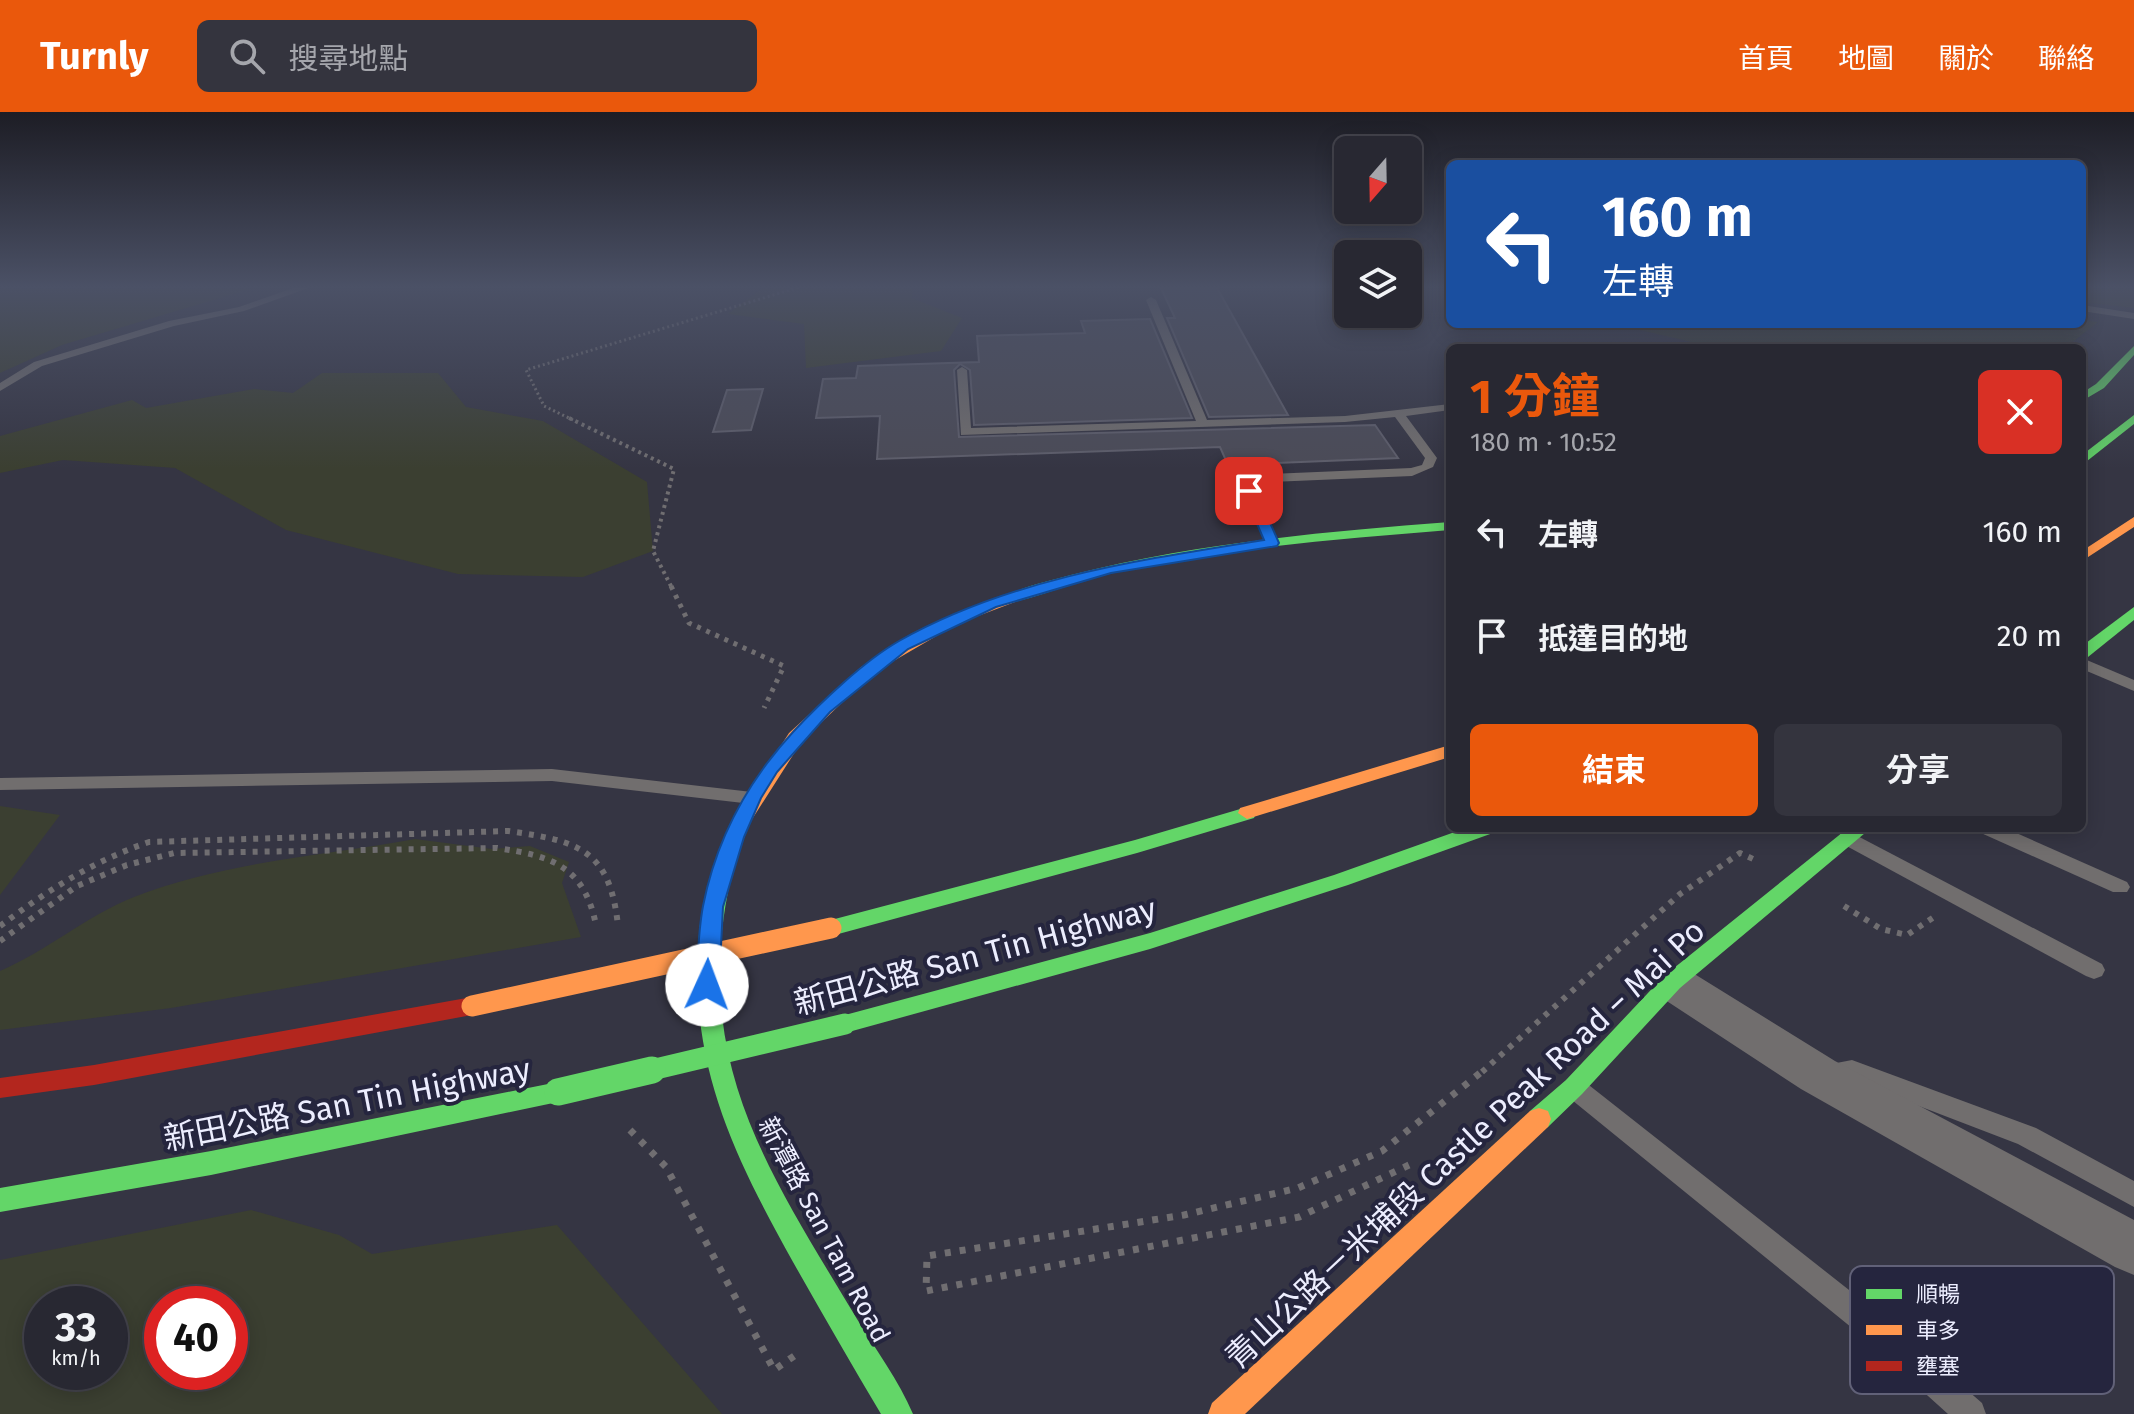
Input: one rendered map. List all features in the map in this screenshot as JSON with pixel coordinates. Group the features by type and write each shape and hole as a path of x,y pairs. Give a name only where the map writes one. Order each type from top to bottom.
{"main road":[{"path":"2086,395 2100,386 2134,349"},
{"path":"2086,458 2134,418"},
{"path":"2086,554 2134,521"},
{"name":"新潭路 San Tam Road","path":"898,1414 842,1323 754,1166 727,1098 711,1033 707,985 713,907 734,837 752,798 771,768 824,708 883,659 928,632 991,604 1068,579 1153,561 1272,543 1446,526"},
{"path":"2086,651 2130,620"},
{"path":"0,1088 94,1075 472,1006 831,928 1137,846 1446,752"},
{"name":"新田公路 San Tin Highway","path":"0,1200 211,1163 558,1092 845,1024 1150,941 1341,880 1475,832"},
{"name":"青山公路－米埔段 Castle Peak Road – Mai Po","path":"1223,1414 1574,1087 1672,982 1855,833"}],"street":[{"path":"1672,982 1818,1075 2134,1249"}],"lane":[{"path":"0,388 38,364 94,347"},
{"path":"1171,347 1203,424"},
{"path":"962,370 965,432 1345,419 1446,407"},
{"path":"1272,543 1249,491 1255,483 1269,478 1412,472 1427,467 1431,458 1398,413"},
{"path":"2086,665 2134,686"},
{"path":"0,784 552,775 752,798"},
{"path":"1997,832 2120,887"},
{"path":"1855,833 2094,970"},
{"path":"1818,1075 1852,1070 2027,1136 2134,1195"},
{"path":"1574,1087 1850,1308"},
{"path":"1948,1394 1971,1414"}],"path":[{"path":"601,347 526,370 544,406 674,469 653,551 689,623 784,666 764,708"},
{"path":"0,941 77,886 127,865 174,853 497,848 532,853 559,864 581,880 593,903 596,925"},
{"path":"1421,1160 1299,1217 926,1291 926,1263 1184,1215 1298,1188 1382,1151 1483,1071 1680,894 1740,853 1767,865"},
{"path":"757,1341 774,1370 798,1354"}],"green space":[{"path":"0,347 58,347 0,373"},
{"path":"805,347 944,347 941,351 806,368"},
{"path":"322,373 438,373 466,407 543,421 647,482 653,551 583,577 458,574 286,530 175,468 63,460 0,473 0,436 132,400 146,408 254,389 293,393"},
{"path":"0,806 60,815 0,895"},
{"path":"415,839 492,849 530,846 569,862 562,883 581,937 171,1008 0,1030 0,971 116,905 168,885 238,868"},
{"path":"251,1210 339,1235 372,1254 557,1225 722,1414 0,1414 0,1260"}],"building":[{"path":"978,347 1162,347 1192,418 974,425 970,370 960,364 954,370 959,437 1375,425 1398,458 1228,465 1220,447 877,459 880,416 816,418 823,379 856,378 858,366 979,362"},
{"path":"1179,347 1250,347 1288,415 1209,417"},
{"path":"763,389 751,430 713,432 727,390"}],"traffic: fast":[{"path":"2086,395 2100,386 2134,349"},
{"path":"2086,458 2134,418"},
{"path":"1010,599 1063,581 1172,556 1283,541 1446,526"},
{"path":"2086,651 2134,612"},
{"path":"831,928 1137,846 1247,813"},
{"path":"845,1024 1150,941 1341,880 1475,832"},
{"path":"1539,1119 1574,1087 1672,982 1856,832"},
{"path":"720,882 709,943 709,1006 727,1098 744,1144 770,1196 898,1414"},
{"path":"558,1092 845,1024"},
{"path":"0,1200 211,1163 558,1092"}],"traffic: slow":[{"path":"2086,554 2134,521"},
{"path":"720,882 740,824 795,737 867,670 952,621 1010,599"},
{"path":"1247,813 1446,752"},
{"path":"472,1006 831,928"},
{"path":"1223,1414 1539,1119"}],"traffic: jam":[{"path":"0,1088 94,1075 472,1006"}],"route":[{"path":"707,985 713,907 734,837 752,798 771,768 824,708 903,646 991,604 1109,569 1272,543 1249,491"}]}
